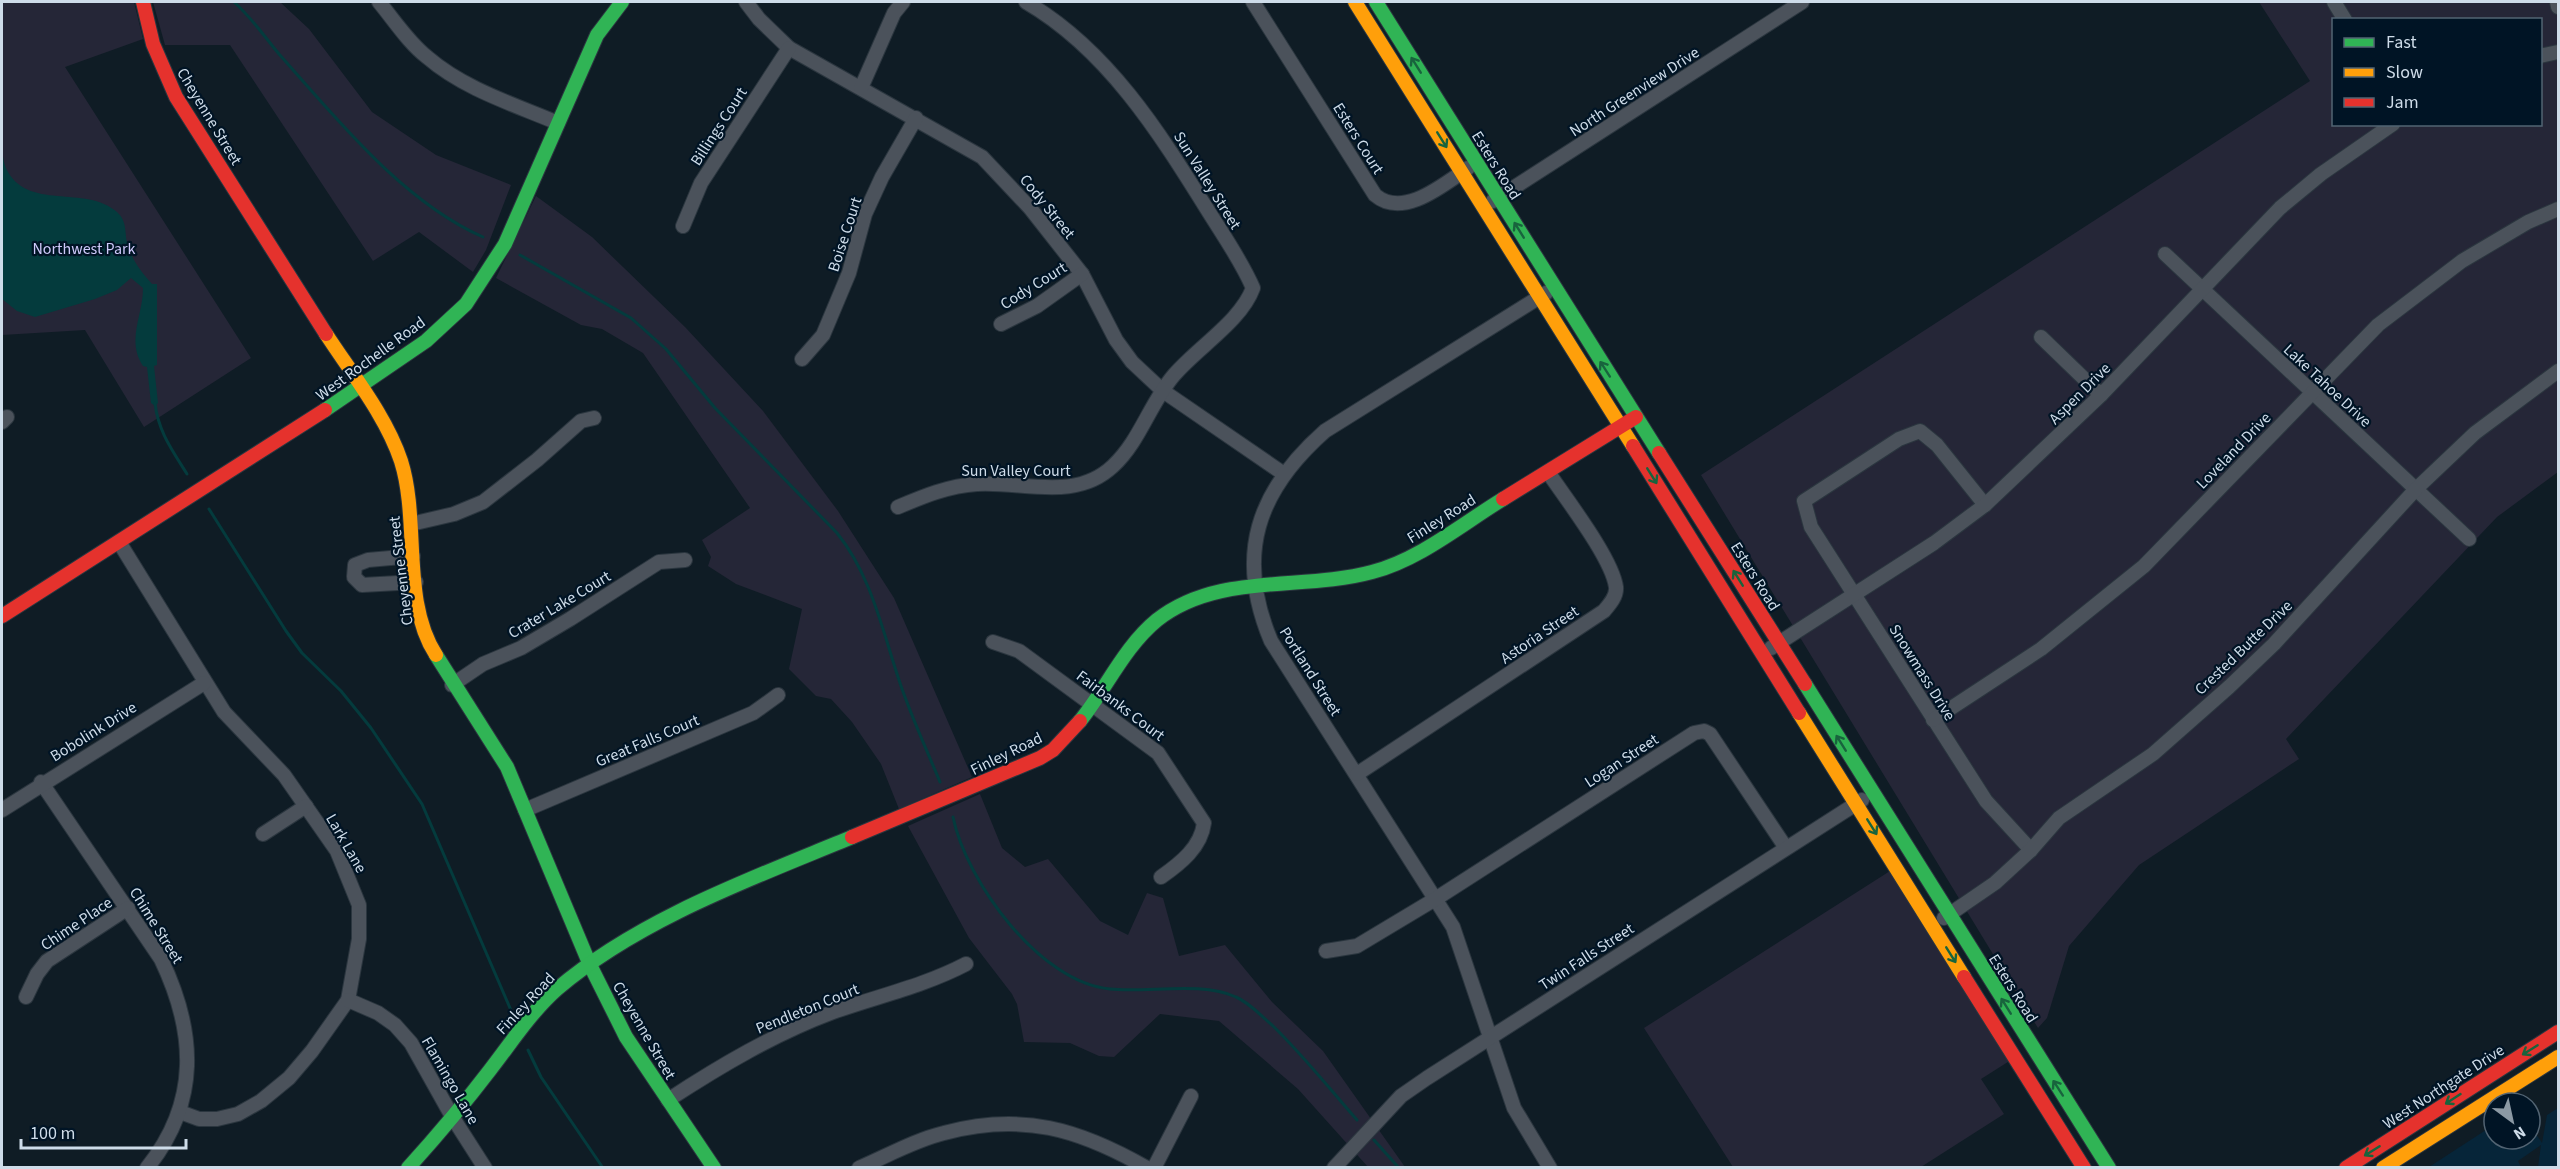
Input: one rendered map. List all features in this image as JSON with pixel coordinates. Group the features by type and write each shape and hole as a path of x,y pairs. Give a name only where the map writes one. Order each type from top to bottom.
{"street":[{"name":"Cheyenne Street","path":"143,2 153,44 176,97 390,434 401,462 411,524 416,582 426,640 452,685 507,767 591,965 626,1037 714,1167"},
{"path":"379,2 426,56 452,76 485,93 558,123"},
{"name":"West Rochelle Road","path":"2,616 362,387 426,341 466,303 505,243 597,35 622,2"},
{"name":"Cody Street","path":"746,2 759,19 789,48 982,157 1030,208 1082,274 1116,340 1131,362 1163,391 1284,474"},
{"path":"861,88 894,13 903,2"},
{"name":"Sun Valley Street","path":"1026,2 1079,42 1102,63 1155,126 1253,288 1241,311 1196,351 1163,391"},
{"name":"Esters Court","path":"1253,2 1375,195 1383,201 1407,204 1476,162"},
{"name":"Esters Road","path":"1355,2 2084,1167"},
{"name":"Esters Road","path":"1376,2 1948,915 2109,1167"},
{"name":"North Greenview Drive","path":"1484,208 1802,2"},
{"path":"2334,2 2344,18"},
{"path":"2557,2 2559,7"},
{"name":"Billings Court","path":"683,226 701,183 789,48"},
{"path":"2542,56 2559,52"},
{"name":"Boise Court","path":"802,359 823,335 849,273 865,214 882,177 916,118"},
{"name":"Aspen Drive","path":"1762,653 1934,543 1985,505 2101,395 2280,208 2321,174 2390,126"},
{"name":"Loveland Drive","path":"1933,720 2041,650 2127,580 2378,325 2462,261 2528,222 2559,209"},
{"name":"Lake Tahoe Drive","path":"2165,254 2469,539"},
{"name":"Cody Court","path":"1001,324 1037,306 1082,274"},
{"name":"Portland Street","path":"1550,1167 1514,1108 1453,927 1437,898 1271,641 1260,614 1254,554 1259,527 1268,501 1284,474 1299,455 1326,431 1555,288"},
{"path":"2041,337 2101,395"},
{"name":"Crested Butte Drive","path":"1933,925 1995,883 2031,850 2059,818 2153,754 2229,687 2274,644 2416,489 2475,434 2559,371"},
{"name":"Sun Valley Court","path":"898,507 941,489 975,484 1007,483 1060,489 1081,486 1113,466 1134,440 1163,391"},
{"name":"Finley Road","path":"408,1167 453,1118 510,1042 556,990 659,922 726,889 1017,769 1052,750 1094,704 1130,648 1153,622 1192,599 1256,587 1374,572 1408,558 1636,417"},
{"path":"411,524 454,514 483,502 537,460 581,421 594,418"},
{"name":"Snowmass Drive","path":"1985,505 1936,445 1920,431 1899,439 1804,501 1811,527 1856,594 1933,720 1986,801 2031,850"},
{"name":"Astoria Street","path":"1357,774 1595,617 1612,602 1617,589 1611,569 1548,472"},
{"name":"Lark Lane","path":"119,542 224,712 284,775 336,851 359,904 359,939 348,1000 312,1051 289,1078 261,1101 238,1114 217,1119 199,1119 180,1112"},
{"path":"414,556 368,560 355,565 354,577 362,585 416,582"},
{"name":"Crater Lake Court","path":"452,685 483,664 521,648 570,619 659,562 685,560"},
{"name":"Fairbanks Court","path":"993,642 1019,651 1158,753 1204,823 1203,836 1182,862 1161,877"},
{"name":"Bobolink Drive","path":"2,810 41,782 204,682"},
{"name":"Great Falls Court","path":"525,810 753,713 778,695"},
{"name":"Logan Street","path":"1437,898 1694,733 1704,731 1710,734 1786,848"},
{"name":"Chime Street","path":"41,782 128,908 170,979 183,1023 189,1053 180,1112 157,1155 147,1167"},
{"name":"Twin Falls Street","path":"1334,1167 1401,1096 1872,793"},
{"path":"263,834 306,806"},
{"path":"1326,951 1357,946 1437,898"},
{"name":"Chime Place","path":"26,997 37,974 47,961 128,908"},
{"name":"Pendleton Court","path":"668,1100 756,1047 831,1013 943,976 966,964"},
{"name":"Flamingo Lane","path":"348,1000 378,1013 395,1025 411,1043 453,1118 485,1167"},
{"name":"West Northgate Drive","path":"2346,1167 2559,1032"},
{"path":"2383,1167 2559,1057"},
{"path":"1154,1167 1191,1096"},
{"path":"859,1167 944,1133 995,1124 1029,1124 1076,1133 1107,1145 1147,1167"}],"shaded area":[{"path":"2,132 4,164 15,181 27,190 104,204 117,212 123,220 132,256 152,284 157,284 157,365 154,366 158,403 155,406 151,403 147,367 143,366 136,347 143,288 131,278 117,290 95,299 35,317 17,311 2,299"},
{"path":"2558,1108 2558,1167 2538,1167 2547,1115"},
{"path":"2482,1133 2482,1151 2532,1151 2518,1161 2521,1167 2429,1167"}],"green space":[{"name":"Northwest Park","path":"2,2 134,2 143,39 65,67 251,358 144,427 85,330 2,335"},
{"path":"153,2 280,2 309,29 372,112 436,155 511,185 486,250 473,272 419,232 373,261 230,45 165,45"},
{"path":"2259,2 2558,2 2558,472 2497,517 2286,739 2299,759 2139,865 2069,946 2047,1018 2038,1028 1701,475 2310,81"},
{"path":"536,196 592,237 685,327 763,411 838,511 894,598 972,777 899,809 881,764 852,722 831,699 816,696 789,669 802,609 736,584 708,566 711,557 702,540 750,508 643,353 602,329 581,325 496,278"},
{"path":"980,794 1002,848 1025,867 1048,859 1100,921 1128,935 1147,893 1163,898 1179,956 1225,945 1272,1002 1323,1051 1405,1167 1368,1167 1298,1089 1219,1021 1160,1014 1114,1057 1099,1056 1070,1043 1024,1042 1017,1004 1012,994 969,938 908,826"},
{"path":"1890,871 2011,1060 1981,1079 2004,1114 1921,1167 1733,1167 1644,1028"}],"waterway":[{"path":"234,2 324,105 398,181 425,203 483,237"},
{"path":"520,255 631,318 666,349 715,408 837,533 849,549 867,585 903,693 940,782"},
{"path":"155,403 162,431 187,474"},
{"path":"209,509 286,631 302,653 341,691 371,728 422,804 513,1015"},
{"path":"953,817 973,870 990,898 1010,925 1033,949 1058,969 1084,983 1110,989 1191,988 1222,992 1236,997 1255,1010 1283,1036 1357,1120"},
{"path":"528,1050 541,1077 603,1168"},
{"path":"1374,1140 1399,1168"}],"traffic: fast":[{"path":"325,410 426,341 466,304 505,244 597,35 622,2"},
{"path":"1376,2 1659,453"},
{"path":"1080,721 1125,655 1145,631 1157,620 1181,605 1206,595 1233,589 1345,578 1372,572 1407,559 1503,499"},
{"path":"436,655 507,767 590,965 626,1037 714,1168"},
{"path":"1805,684 2109,1168"},
{"path":"408,1168 460,1108 539,1008 557,989 589,964 624,941 698,902 852,837"}],"traffic: slow":[{"path":"1355,2 1633,446"},
{"path":"326,334 378,412 401,461 410,509 418,610 425,634 436,655"},
{"path":"1799,713 1964,977"},
{"path":"2383,1168 2558,1057"}],"traffic: jam":[{"path":"143,2 153,44 176,97 326,334"},
{"path":"2,616 325,410"},
{"path":"1503,499 1636,417"},
{"path":"1633,446 1799,713"},
{"path":"1659,453 1805,684"},
{"path":"852,837 1040,758 1053,750 1080,721"},
{"path":"1964,977 2084,1168"},
{"path":"2346,1168 2558,1032"}]}
